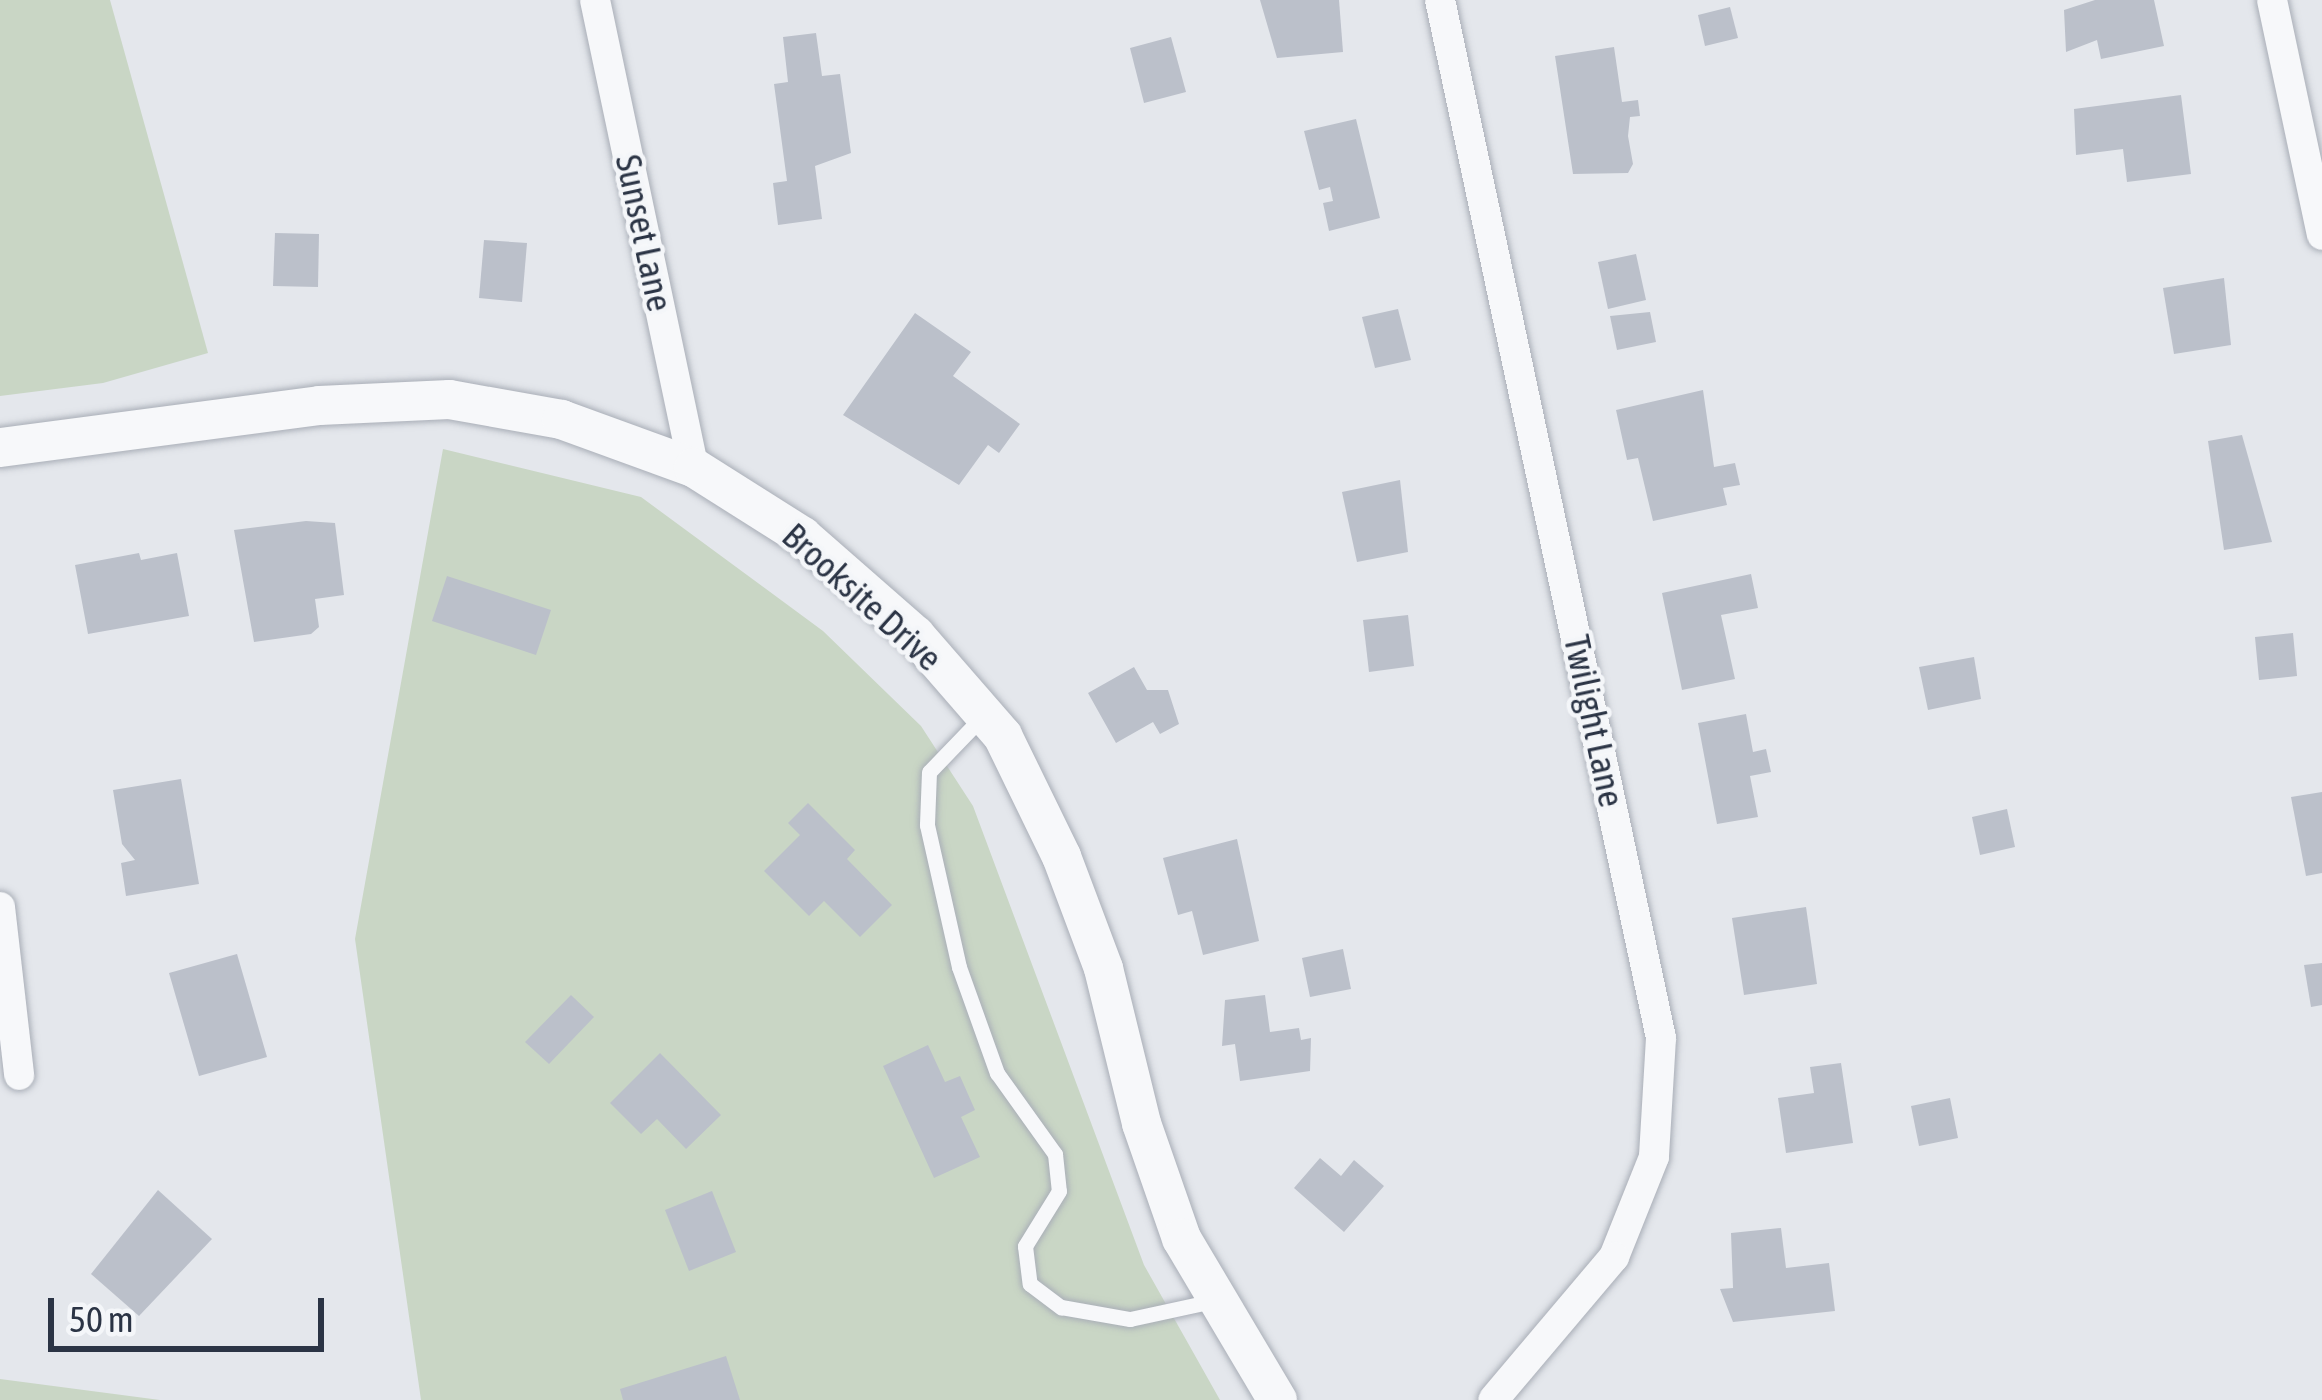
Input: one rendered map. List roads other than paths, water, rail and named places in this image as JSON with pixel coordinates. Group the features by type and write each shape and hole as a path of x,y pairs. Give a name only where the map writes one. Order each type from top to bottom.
{"street":[{"name":"Sunset Lane","path":"595,0 693,466"},
{"name":"Twilight Lane","path":"1440,0 1661,1038 1654,1157 1614,1257 1493,1400"},
{"path":"2272,0 2322,235"},
{"name":"Brooksite Drive","path":"0,447 319,405 449,399 561,419 693,466 802,536 915,635 984,715 1061,856 1103,968 1168,1199 1215,1300 1277,1400"},
{"path":"0,908 19,1075"}],"lane":[{"path":"984,715 929,772 927,824 959,967 997,1073 1055,1154 1059,1192 1024,1246 1030,1284 1061,1307 1130,1319 1215,1300"}]}
